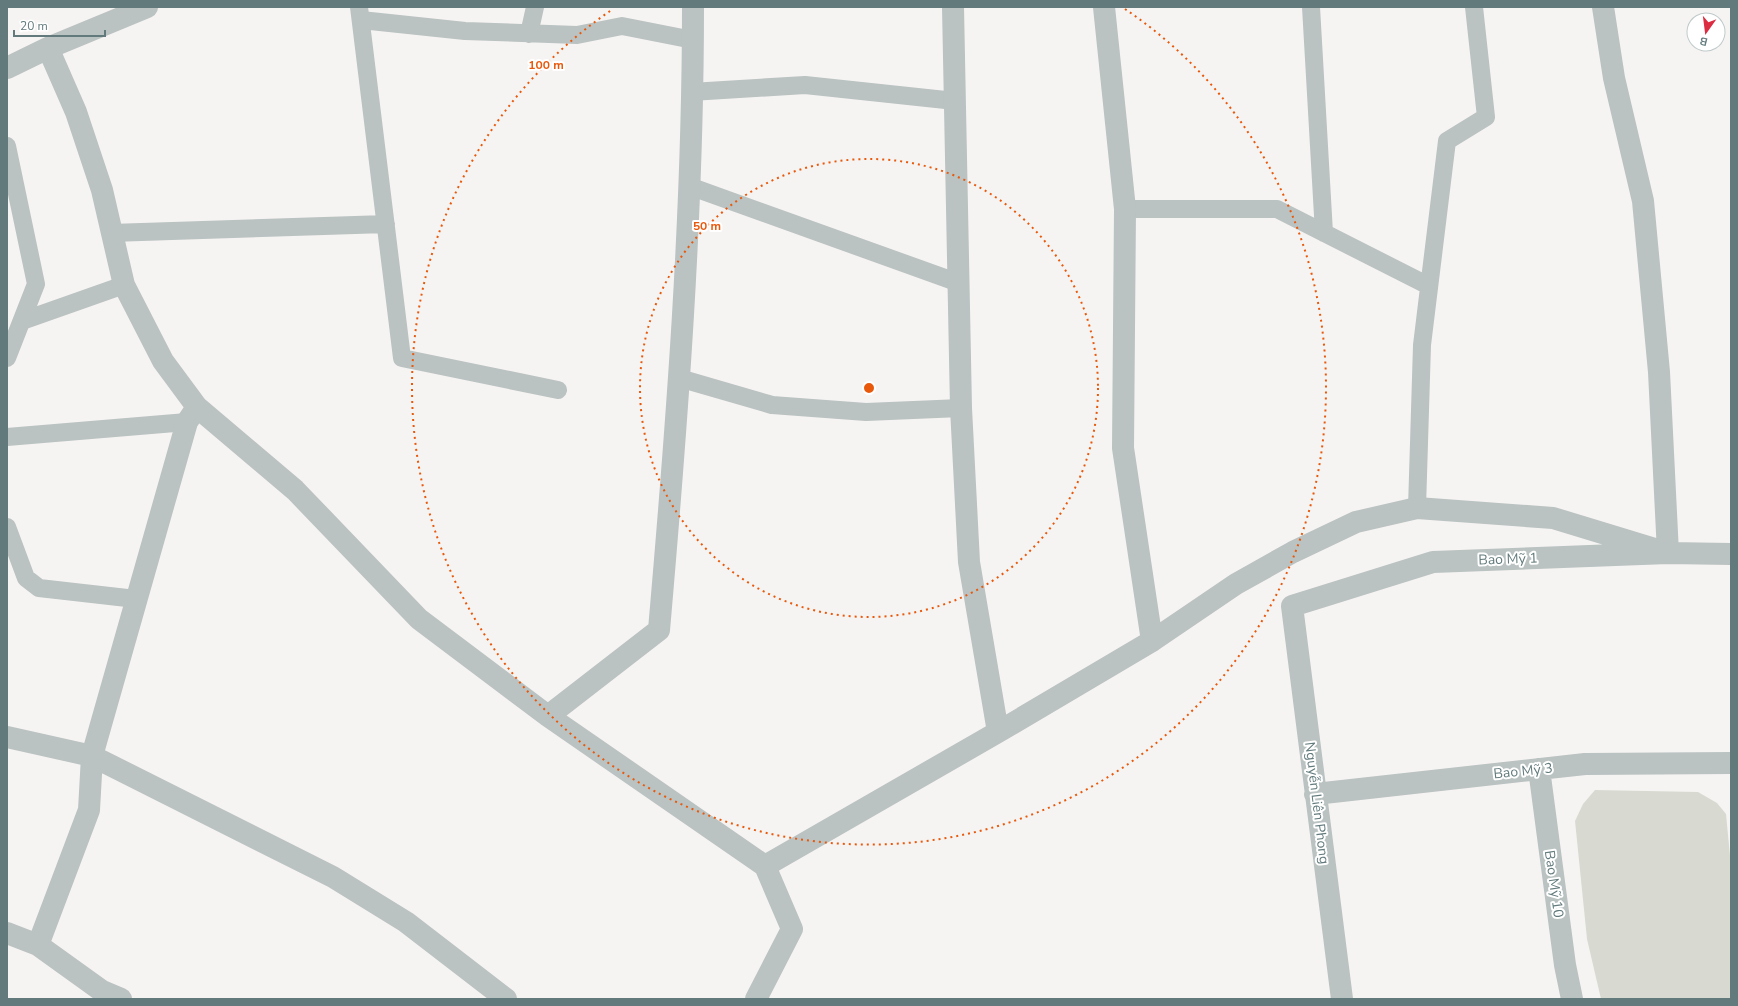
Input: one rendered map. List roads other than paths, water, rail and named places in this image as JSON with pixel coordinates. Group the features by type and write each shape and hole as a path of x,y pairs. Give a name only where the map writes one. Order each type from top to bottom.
{"street":[{"path":"7,68 48,48 147,7"},
{"path":"548,716 659,630 674,454 687,257 693,7"},
{"path":"953,7 961,408 969,562 998,732"},
{"path":"1104,7 1126,210 1123,448 1152,641"},
{"path":"765,866 998,732 1152,641 1236,584 1293,552 1356,522 1417,508 1553,518 1668,553 1659,372 1643,201 1614,78 1603,7"},
{"path":"48,48 76,112 102,190 124,285 192,414 295,490 419,619 548,716 765,866 792,929 756,999"},
{"path":"38,945 89,810 92,756 136,599 192,414"},
{"name":"Bao Mỹ 1","path":"1292,606 1433,562 1668,553 1731,554"},
{"name":"Nguyễn Liên Phong","path":"1292,606 1342,999"},
{"path":"7,737 92,756 333,877 406,922 506,999"},
{"name":"Bao Mỹ 3","path":"1315,794 1585,764 1731,763"},
{"name":"Bao Mỹ 10","path":"1539,769 1565,965 1572,999"},
{"path":"7,933 38,945 107,996"}],"lane":[{"path":"529,34 535,7"},
{"path":"1311,7 1324,233"},
{"path":"1417,508 1422,345 1447,141 1486,117 1474,7"},
{"path":"558,390 402,358 360,13 465,31 577,35 622,26 693,40"},
{"path":"691,92 805,85 955,101"},
{"path":"7,146 11,183 36,284 7,358"},
{"path":"689,186 959,283"},
{"path":"1126,210 1277,209 1429,286"},
{"path":"112,233 386,224"},
{"path":"22,322 124,285"},
{"path":"679,378 772,405 866,412 961,408"},
{"path":"7,437 192,414"},
{"path":"7,527 26,578 39,588 136,599"}]}
